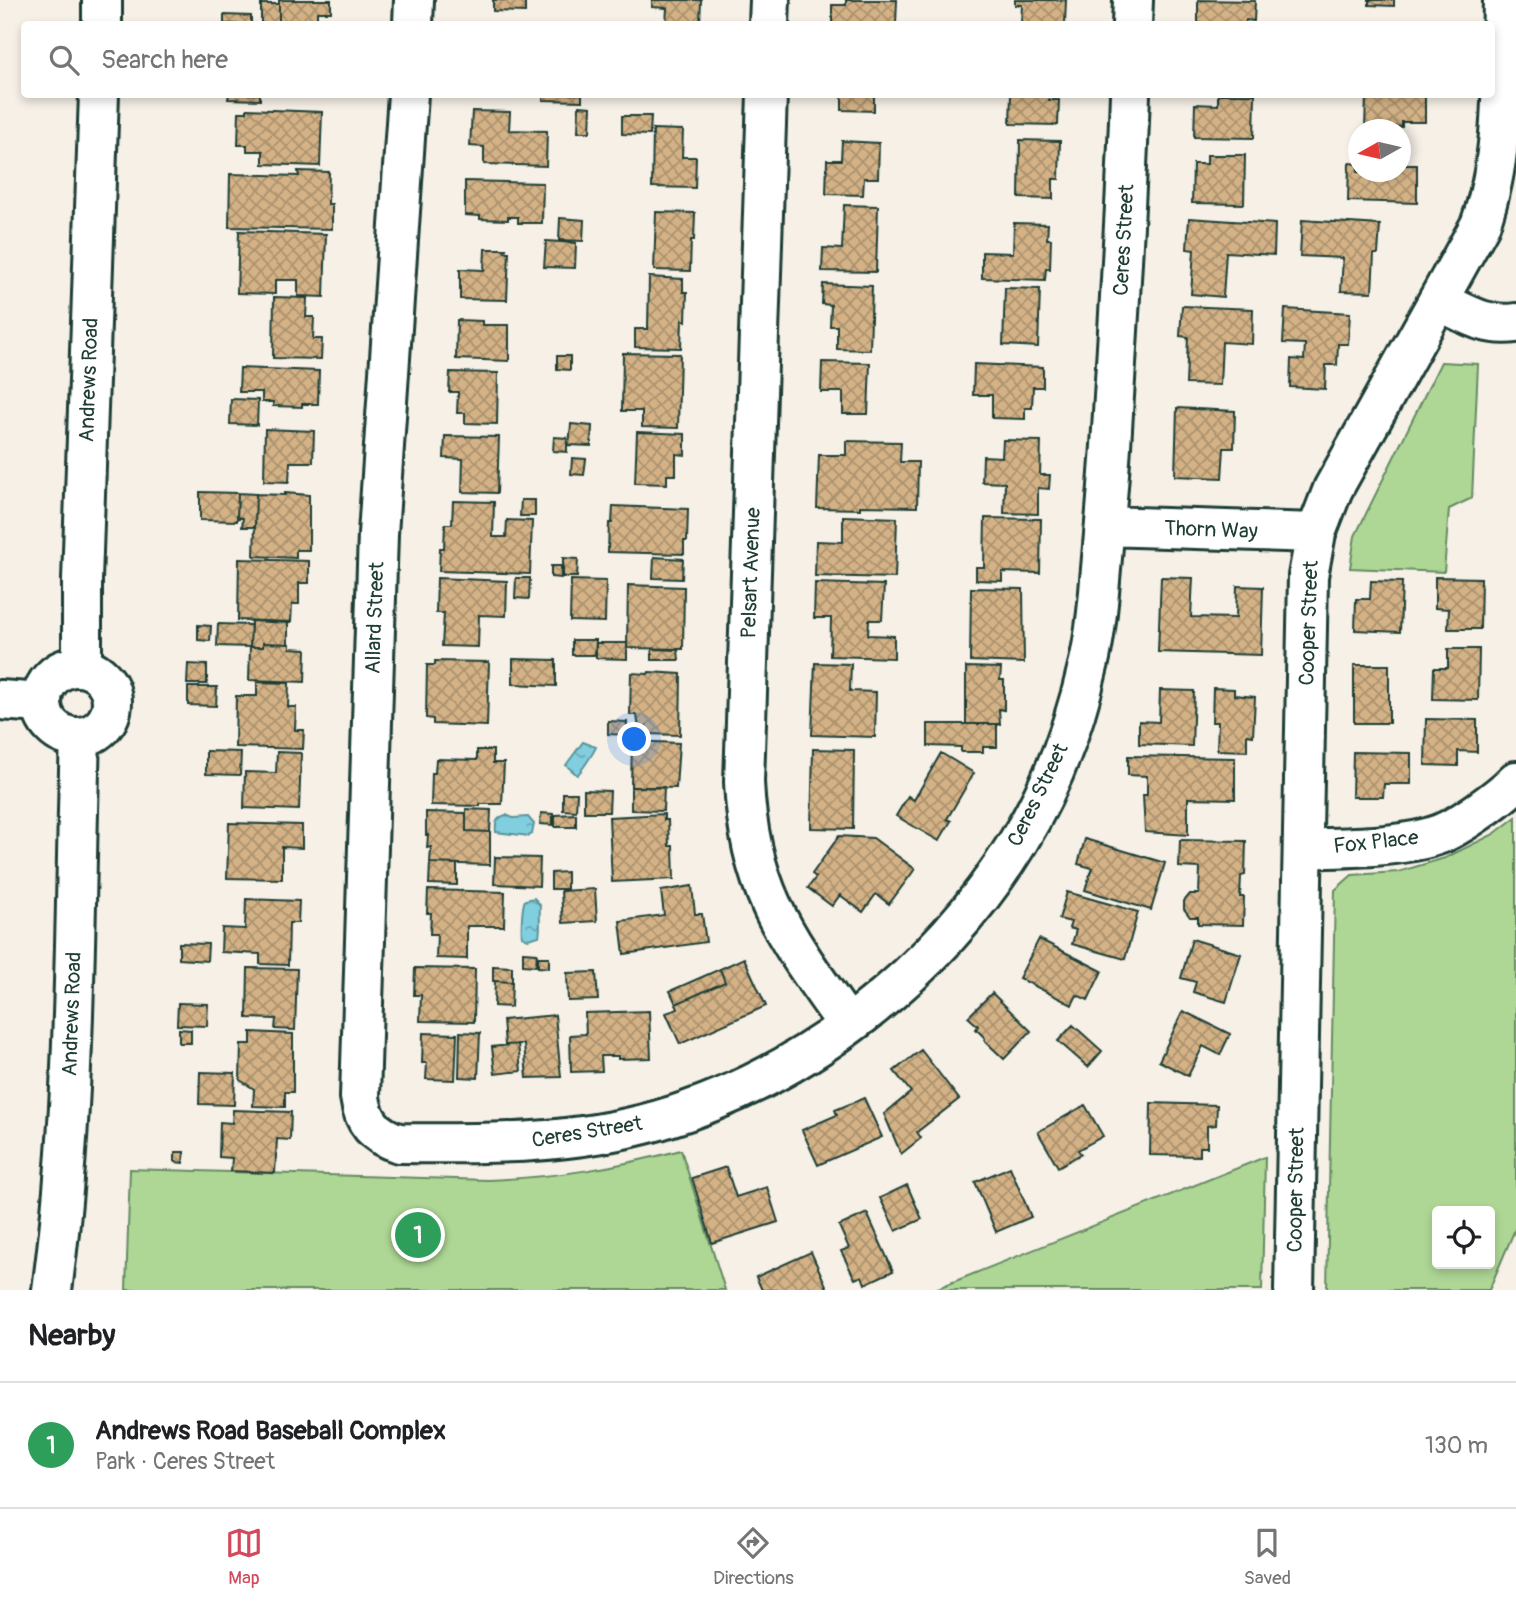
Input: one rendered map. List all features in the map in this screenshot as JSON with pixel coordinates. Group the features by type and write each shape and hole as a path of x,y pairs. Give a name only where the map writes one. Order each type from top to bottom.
{"street":[{"path":"102,0 102,21"},
{"path":"413,21 414,0"},
{"path":"769,21 770,0"},
{"path":"1132,21 1133,0"},
{"name":"Cooper Street","path":"1294,1290 1308,576 1316,533 1333,489 1439,301 1480,225 1489,201 1499,135 1503,0"},
{"name":"Andrews Road","path":"82,666 82,580 99,98"},
{"name":"Allard Street","path":"381,1135 365,1119 361,1109 360,1083 377,534 408,98"},
{"name":"Pelsart Avenue","path":"767,98 744,782 746,817 764,892 778,922 794,950 848,1025"},
{"name":"Ceres Street","path":"381,1135 399,1143 503,1144 572,1138 625,1128 687,1111 753,1083 801,1058 879,1002 936,949 977,900 1017,845 1066,740 1090,658 1105,526 1126,207 1130,98"},
{"path":"1439,301 1481,322 1500,325 1516,323"},
{"name":"Thorn Way","path":"1105,526 1316,533"},
{"path":"82,666 102,677 112,697 112,708 101,728 80,737 69,737 49,725 41,703 42,692 53,675 62,669 82,666"},
{"path":"0,700 41,703"},
{"name":"Andrews Road","path":"52,1290 60,1233 69,1122 80,737"},
{"name":"Fox Place","path":"1304,849 1391,844 1440,834 1492,802 1516,781"}],"green space":[{"path":"1441,362 1478,364 1472,498 1449,509 1444,572 1350,568 1355,536"},
{"path":"1516,817 1516,1227 1489,1290 1327,1290 1335,890 1352,875 1398,872 1445,858 1494,834"},
{"path":"681,1150 725,1290 126,1290 130,1169 488,1180 585,1171"},
{"path":"1265,1157 1262,1290 933,1290"}],"water":[{"path":"583,742 596,747 577,775 566,765"},
{"path":"506,815 513,818 528,817 534,824 532,834 529,836 496,832 497,821"},
{"path":"534,898 540,905 540,933 539,936 528,939 522,936 523,907 525,900"}],"building":[{"path":"279,0 331,0 331,12 317,12 317,21 279,21"},
{"path":"493,0 525,0 525,12 493,11"},
{"path":"652,0 701,0 700,21 666,21 667,8 652,7"},
{"path":"846,0 897,0 896,21 832,21 832,5 846,5"},
{"path":"1015,0 1066,0 1065,21 1021,21 1022,5 1015,5"},
{"path":"1198,0 1255,1 1254,21 1198,21"},
{"path":"1369,0 1394,0 1394,6 1369,5"},
{"path":"261,4 279,4 279,21 261,21"},
{"path":"224,15 251,16 251,21 224,21"},
{"path":"260,98 260,100 228,99"},
{"path":"543,98 582,98 582,101"},
{"path":"842,98 874,98 874,111 842,110"},
{"path":"1011,98 1059,100 1058,125 1010,124"},
{"path":"1218,98 1255,98 1254,138 1194,137 1195,104 1218,105"},
{"path":"1366,98 1425,98 1425,122 1411,122 1411,119 1365,119"},
{"path":"579,106 591,107 590,132 578,132"},
{"path":"247,109 322,112 320,166 263,164 263,151 247,151 247,145 238,145 239,112 247,112"},
{"path":"472,111 510,112 509,130 547,131 546,166 484,164 484,147 470,146"},
{"path":"622,116 651,116 650,135 622,134"},
{"path":"653,129 683,130 682,157 696,157 695,188 652,187"},
{"path":"1020,140 1060,141 1059,179 1053,179 1053,199 1019,198"},
{"path":"842,141 879,143 878,178 864,178 863,195 826,194 827,160 841,160"},
{"path":"1207,155 1245,155 1244,204 1192,203 1193,164 1207,164"},
{"path":"1411,165 1417,165 1417,203 1348,201 1348,182 1411,182"},
{"path":"298,171 329,172 328,204 332,204 332,229 229,227 230,174 299,176"},
{"path":"465,181 543,183 542,223 518,223 518,217 508,217 508,220 480,219 480,216 465,215"},
{"path":"844,205 878,206 876,272 822,271 823,248 842,249"},
{"path":"656,212 695,213 690,271 654,270"},
{"path":"560,218 584,220 583,241 559,240"},
{"path":"1189,218 1275,224 1274,255 1226,252 1223,297 1191,294 1194,250 1187,249"},
{"path":"1302,220 1380,225 1378,254 1374,254 1372,292 1341,291 1343,258 1300,256"},
{"path":"1014,223 1048,224 1047,239 1051,239 1050,269 1046,268 1045,280 982,278 982,252 1013,253"},
{"path":"239,231 326,234 324,297 298,296 298,280 275,280 275,294 237,293"},
{"path":"546,241 576,243 575,268 544,267"},
{"path":"485,249 506,249 505,252 509,252 507,300 460,299 460,269 484,270"},
{"path":"649,277 683,279 683,292 687,292 681,348 635,347 635,329 648,329"},
{"path":"823,284 872,286 870,350 837,349 837,326 830,326 831,305 822,304"},
{"path":"1005,288 1040,289 1038,347 1003,345"},
{"path":"274,297 307,298 306,317 314,317 313,339 322,339 321,359 273,358"},
{"path":"1182,306 1253,309 1252,344 1222,342 1220,385 1186,384 1188,337 1180,336"},
{"path":"1285,309 1350,313 1348,344 1338,344 1337,365 1326,365 1325,389 1290,387 1291,359 1304,360 1305,344 1283,343"},
{"path":"457,320 482,321 482,325 509,325 509,361 456,359"},
{"path":"623,353 680,354 678,428 642,427 642,411 622,411"},
{"path":"557,356 570,356 570,370 557,369"},
{"path":"822,362 870,363 868,414 843,414 843,392 821,392"},
{"path":"974,364 1043,367 1043,387 1033,387 1032,408 1025,408 1025,419 992,418 992,395 973,395"},
{"path":"240,368 319,371 318,404 302,404 302,407 273,406 273,402 262,402 262,392 239,392"},
{"path":"450,372 498,373 497,424 465,423 465,413 457,413 458,392 449,392"},
{"path":"231,399 258,400 257,425 230,424"},
{"path":"1177,408 1235,411 1234,448 1224,448 1222,478 1175,476"},
{"path":"571,424 592,426 591,446 569,445"},
{"path":"265,429 314,431 313,462 290,462 289,482 264,481"},
{"path":"637,432 685,434 685,455 676,454 676,475 667,475 667,484 635,483"},
{"path":"445,436 499,437 497,493 462,492 463,459 444,458"},
{"path":"554,437 567,438 567,452 553,451"},
{"path":"1003,440 1041,441 1040,475 1050,475 1049,489 1038,488 1038,514 1004,513 1005,483 982,482 983,456 1002,457"},
{"path":"846,441 901,442 900,462 918,462 917,507 817,508 819,455 846,455"},
{"path":"572,458 586,459 584,475 571,474"},
{"path":"200,492 238,493 237,521 200,520"},
{"path":"238,493 256,494 255,527 242,527 243,518 237,517"},
{"path":"256,494 309,495 309,550 296,550 296,558 254,556"},
{"path":"521,500 535,500 535,516 520,516"},
{"path":"453,501 494,502 493,537 506,537 507,520 532,521 530,574 439,571 445,524 452,524"},
{"path":"613,506 688,509 684,554 608,552 609,523 612,523"},
{"path":"843,516 897,518 895,578 815,576 816,541 843,542"},
{"path":"985,518 1041,519 1040,573 1002,572 1002,581 976,580 976,567 984,567"},
{"path":"654,557 683,559 682,579 653,578"},
{"path":"563,558 578,559 577,577 563,577"},
{"path":"239,559 309,561 309,583 299,583 299,604 292,604 291,622 238,620"},
{"path":"551,566 561,566 561,578 551,577"},
{"path":"1161,577 1193,578 1191,617 1236,618 1237,586 1263,587 1261,655 1158,652"},
{"path":"1435,577 1481,578 1480,629 1448,629 1449,609 1435,608"},
{"path":"437,578 507,581 506,616 479,615 478,647 442,646 444,613 436,613"},
{"path":"516,578 530,578 529,599 515,598"},
{"path":"571,580 606,581 605,622 570,621"},
{"path":"1371,581 1402,582 1400,632 1355,630 1356,599 1370,599"},
{"path":"815,583 884,585 882,620 869,620 868,635 894,636 894,658 830,656 831,618 814,618"},
{"path":"628,585 684,587 683,649 627,648"},
{"path":"971,588 1023,589 1024,663 970,661"},
{"path":"251,621 288,623 288,644 263,643 263,647 250,647"},
{"path":"218,624 251,625 250,647 217,646"},
{"path":"198,625 211,626 210,641 198,640"},
{"path":"572,640 596,640 595,655 572,655"},
{"path":"263,643 290,644 290,648 306,649 305,682 249,680 250,647 263,647"},
{"path":"596,643 627,643 627,659 596,658"},
{"path":"652,649 678,650 679,660 652,660"},
{"path":"1448,649 1479,649 1478,700 1433,699 1434,668 1448,668"},
{"path":"513,659 556,660 556,686 513,684"},
{"path":"435,661 489,662 487,726 433,724 433,719 426,718 427,665 435,665"},
{"path":"815,663 851,664 850,691 876,692 875,737 812,735"},
{"path":"188,664 207,665 207,684 187,684"},
{"path":"1354,665 1389,665 1389,723 1354,723"},
{"path":"966,667 1001,668 1000,680 1004,680 1004,710 999,709 1000,724 966,724"},
{"path":"631,673 681,674 680,735 646,734 646,726 639,729 637,715 630,715"},
{"path":"257,682 289,683 288,707 296,707 295,730 304,730 303,749 235,747 236,696 257,696"},
{"path":"188,687 217,687 216,706 188,705"},
{"path":"1213,688 1234,689 1234,695 1255,697 1253,736 1247,735 1247,751 1217,750 1218,722 1212,722"},
{"path":"1160,690 1194,691 1192,746 1139,744 1139,721 1159,722"},
{"path":"1426,719 1477,720 1477,752 1458,751 1458,766 1425,765"},
{"path":"608,721 627,722 627,735 608,734"},
{"path":"928,724 997,724 997,747 983,747 983,752 961,752 961,747 928,746"},
{"path":"632,741 679,743 676,788 631,787"},
{"path":"813,749 854,750 853,829 811,828"},
{"path":"477,750 493,750 493,763 504,763 502,804 431,805 432,773 435,773 436,759 477,760"},
{"path":"206,751 241,752 240,775 206,774"},
{"path":"277,752 301,753 299,810 244,808 245,772 276,773"},
{"path":"1353,752 1411,753 1411,784 1384,784 1383,797 1352,797"},
{"path":"941,753 974,773 947,819 951,821 939,841 896,816 908,796 914,800"},
{"path":"1128,756 1235,758 1235,799 1188,798 1188,835 1145,832 1143,795 1147,795 1147,776 1128,775"},
{"path":"631,787 664,787 663,811 631,810"},
{"path":"584,790 610,791 609,812 584,812"},
{"path":"563,793 577,793 576,811 563,810"},
{"path":"466,809 491,810 490,832 466,831"},
{"path":"426,812 466,813 466,831 490,832 490,865 430,863 431,847 427,848"},
{"path":"541,813 553,814 553,825 540,824"},
{"path":"576,814 576,827 555,827 555,815"},
{"path":"664,814 664,820 668,820 669,846 673,846 674,879 612,882 609,817"},
{"path":"229,823 302,825 302,848 282,847 282,879 227,878"},
{"path":"839,836 873,838 915,869 889,904 876,894 863,912 840,895 832,906 808,888 816,877 812,874"},
{"path":"1085,839 1165,863 1151,910 1085,890 1092,868 1078,864"},
{"path":"1180,840 1246,841 1245,875 1241,876 1240,897 1244,897 1243,925 1198,924 1198,917 1190,917 1184,909 1184,901 1190,894 1199,894 1200,868 1179,867"},
{"path":"495,857 540,858 539,886 494,884"},
{"path":"430,863 457,864 457,885 429,884"},
{"path":"567,872 567,889 551,889 551,873"},
{"path":"692,886 695,914 702,914 706,942 624,954 620,921 664,915 661,891"},
{"path":"595,889 597,921 563,923 561,891"},
{"path":"428,890 505,892 504,926 467,926 467,959 436,958 437,934 430,934"},
{"path":"1067,892 1138,912 1125,959 1072,944 1076,930 1069,928 1071,922 1059,919"},
{"path":"246,899 299,901 298,923 289,923 288,965 260,964 260,954 221,952 222,928 245,929"},
{"path":"1039,939 1102,971 1088,1000 1077,995 1072,1005 1019,978"},
{"path":"1192,939 1241,954 1226,1002 1193,992 1196,982 1181,978"},
{"path":"179,943 208,944 207,961 179,959"},
{"path":"523,952 537,953 536,966 523,965"},
{"path":"538,957 549,957 549,968 538,967"},
{"path":"744,958 766,1006 680,1044 666,1013 678,1009 676,1004 725,982 720,969"},
{"path":"493,966 512,967 512,982 493,981"},
{"path":"248,968 297,969 295,1030 275,1029 276,1019 247,1018"},
{"path":"415,968 475,969 474,1022 420,1021 421,995 414,995"},
{"path":"720,969 725,982 676,1004 670,991"},
{"path":"596,972 598,1000 568,1001 567,973"},
{"path":"495,981 512,982 511,1007 494,1006"},
{"path":"992,993 1031,1031 1004,1059 984,1040 976,1029 978,1026 968,1017"},
{"path":"178,1003 208,1004 207,1026 177,1025"},
{"path":"649,1011 651,1058 618,1059 618,1056 601,1056 602,1071 571,1072 570,1035 586,1034 585,1013"},
{"path":"1183,1011 1230,1034 1220,1055 1203,1046 1188,1076 1159,1061"},
{"path":"555,1015 561,1077 527,1078 524,1044 505,1045 503,1020"},
{"path":"1073,1025 1102,1051 1088,1067 1058,1041"},
{"path":"179,1029 191,1030 191,1043 179,1043"},
{"path":"251,1032 293,1034 293,1092 285,1092 285,1107 253,1106 254,1089 240,1080 241,1044 251,1044"},
{"path":"460,1032 480,1033 478,1078 459,1077"},
{"path":"423,1033 457,1034 455,1080 426,1079 427,1063 422,1063"},
{"path":"518,1044 521,1071 495,1074 492,1047"},
{"path":"921,1050 959,1099 917,1132 921,1138 901,1154 884,1114 911,1092 894,1071"},
{"path":"200,1072 235,1073 234,1105 199,1104"},
{"path":"864,1098 882,1137 818,1165 802,1130 837,1115 835,1110"},
{"path":"1151,1103 1217,1105 1216,1125 1207,1126 1207,1147 1200,1147 1200,1156 1150,1155"},
{"path":"1085,1105 1103,1136 1078,1150 1081,1154 1058,1167 1038,1132"},
{"path":"233,1110 291,1112 290,1140 277,1139 275,1173 231,1171 232,1158 219,1157 220,1122 232,1123"},
{"path":"175,1152 184,1152 183,1163 175,1162"},
{"path":"726,1167 736,1197 767,1187 778,1222 712,1243 692,1178"},
{"path":"1010,1167 1031,1217 996,1232 975,1182"},
{"path":"907,1185 922,1219 896,1231 880,1198"},
{"path":"867,1213 893,1271 865,1284 862,1276 855,1279 841,1251 849,1248 839,1226"},
{"path":"811,1252 828,1290 762,1290 756,1277"}],"place":[{"name":"Andrews Road Baseball Complex","path":"418,1235"}]}
